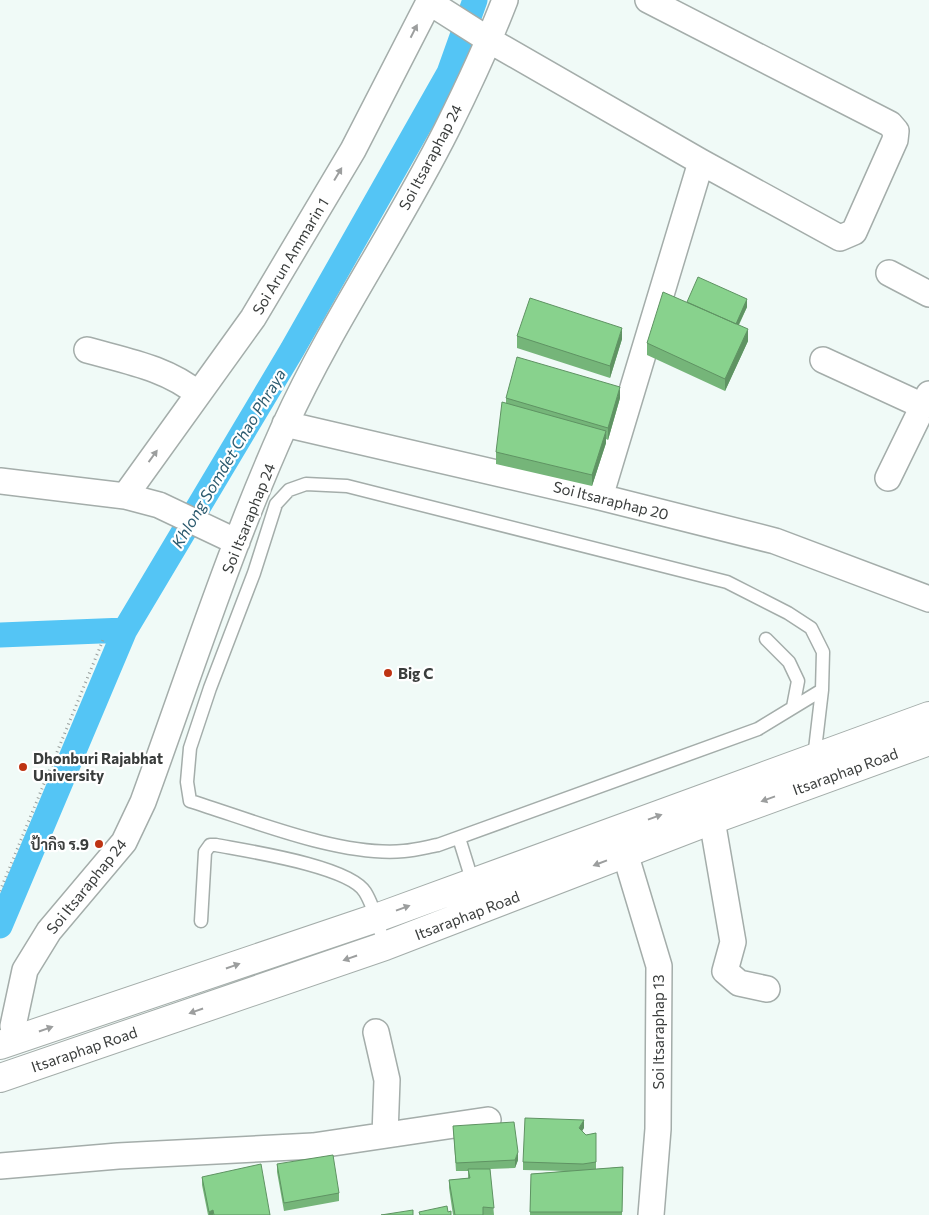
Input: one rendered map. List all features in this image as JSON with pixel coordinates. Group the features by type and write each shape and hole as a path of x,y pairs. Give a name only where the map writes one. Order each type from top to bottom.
{"main road":[{"path":"8,1042 376,918 929,716"},
{"name":"Itsaraphap Road","path":"0,1078 385,946 712,820 929,741"}],"street":[{"name":"Soi Itsaraphap 24","path":"8,1042 25,970 49,931 124,842 143,802 238,542 286,424 321,354 447,130 482,36 505,0"},
{"path":"434,4 482,36 701,162 840,238 854,232 895,140 896,131 890,124 648,0"},
{"name":"Soi Arun Ammarin 1","path":"124,496 253,318 338,175 434,4"},
{"path":"600,497 701,162"},
{"path":"889,274 929,294"},
{"path":"88,350 160,371 183,381 198,394"},
{"path":"823,360 926,400 888,478"},
{"name":"Soi Itsaraphap 20","path":"286,424 600,497 775,541 929,599"},
{"path":"0,481 124,496 159,505 238,542"},
{"path":"712,820 733,942 725,971 739,983 767,989"},
{"name":"Soi Itsaraphap 13","path":"625,853 659,966 658,1129 651,1215"},
{"path":"376,1032 387,1080 386,1135"},
{"path":"0,1166 118,1156 313,1146 488,1120"}],"lane":[{"path":"814,759 822,690 823,652 811,628 788,613 727,582 347,486 306,484 289,490 276,504 254,574 210,688 190,748 188,782 190,801 313,839 364,850 403,852 438,845 459,838 758,729 822,690"},
{"path":"766,639 789,662 798,681 793,707"},
{"path":"459,838 473,883"},
{"path":"201,921 205,852 210,845 317,866 337,873 364,890 385,946"}],"path":[{"path":"0,891 103,640"}],"building":[{"path":"698,277 747,299 736,324 687,302"},
{"path":"663,292 748,329 725,379 647,343"},
{"path":"530,298 622,328 610,366 517,336"},
{"path":"517,357 620,387 608,428 506,398"},
{"path":"502,402 606,431 592,475 496,452"},
{"path":"525,1118 584,1120 579,1128 586,1135 596,1133 596,1162 583,1164 523,1162"},
{"path":"514,1122 518,1152 515,1160 456,1163 453,1126"},
{"path":"333,1155 339,1193 284,1203 277,1164"},
{"path":"261,1164 270,1215 214,1215 213,1210 209,1212 202,1177"},
{"path":"623,1167 622,1212 530,1212 531,1174"},
{"path":"468,1169 490,1169 494,1208 483,1207 483,1215 455,1215 449,1180 470,1178"},
{"path":"447,1206 448,1212 451,1211 451,1215 420,1215 419,1212"},
{"path":"413,1210 413,1215 381,1215"}],"waterway":[{"name":"Khlong Somdet Chao Phraya","path":"0,926 125,630 292,350 449,73 475,0"},
{"path":"0,635 125,630"}],"place":[{"name":"Big C","path":"388,673"},
{"name":"Dhonburi Rajabhat University","path":"23,767"},
{"name":"ป้ากิจ ร.9","path":"99,844"}]}
